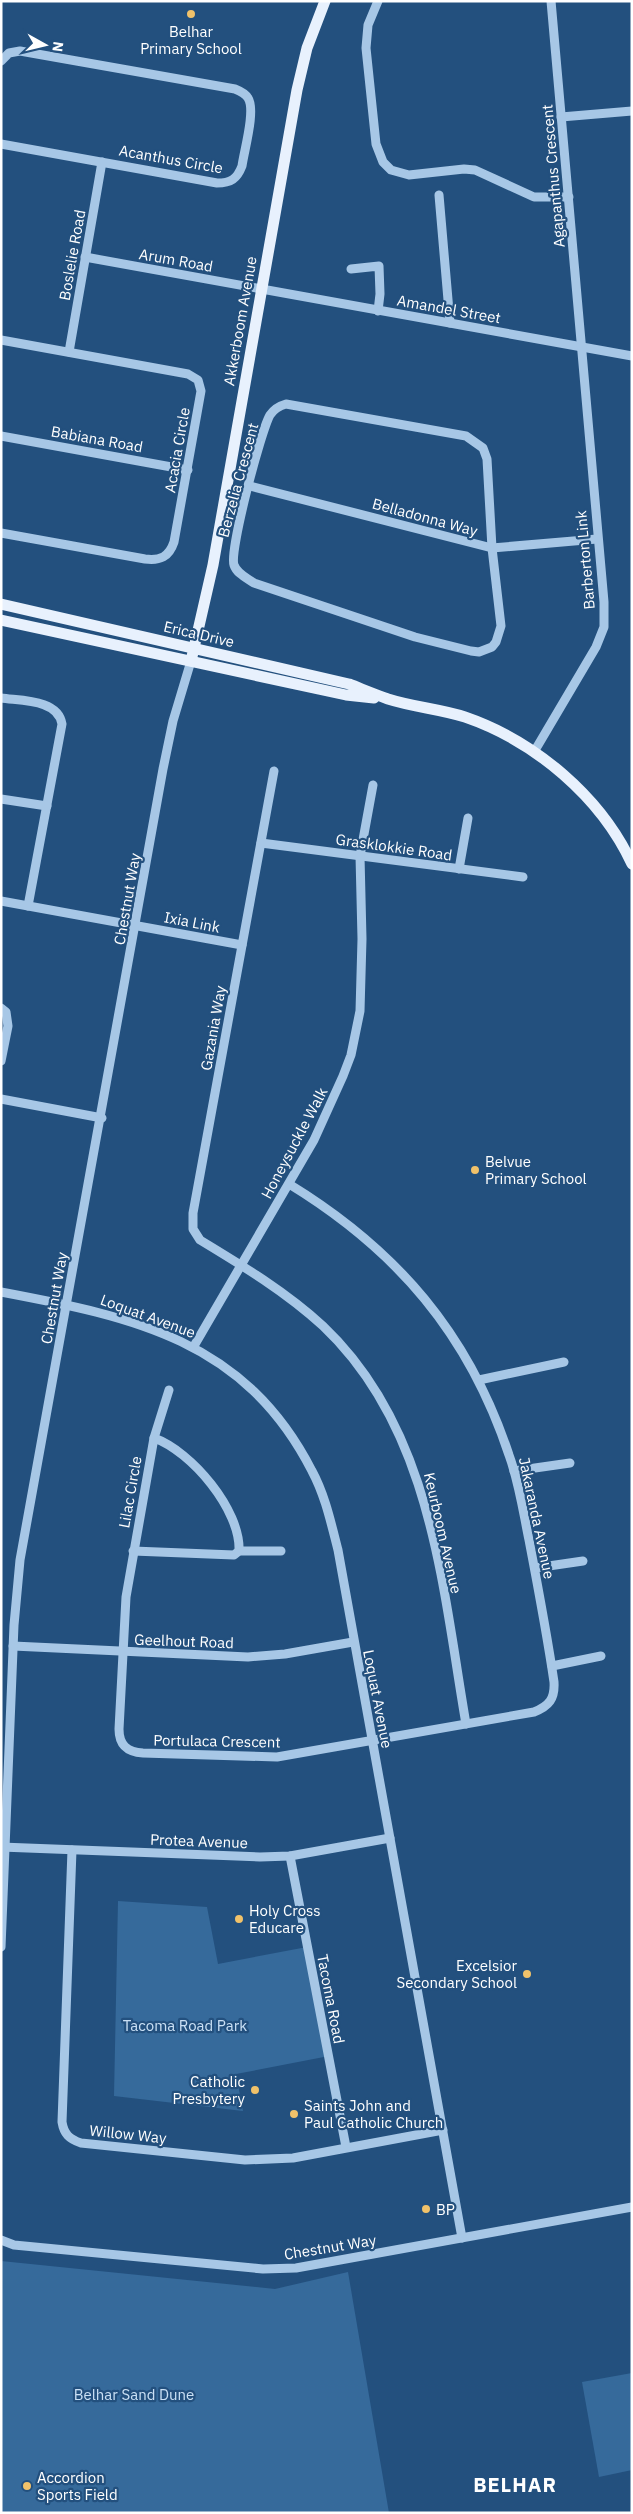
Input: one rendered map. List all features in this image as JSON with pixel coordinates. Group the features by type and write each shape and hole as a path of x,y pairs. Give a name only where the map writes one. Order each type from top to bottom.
{"main road":[{"name":"Akkerboom Avenue","path":"191,661 213,565 297,90 307,48 325,1"},
{"name":"Erica Drive","path":"1,604 349,684 388,699"},
{"name":"Erica Drive","path":"1,620 346,695 388,699 465,717 512,738 534,752 566,777 587,798 617,838 632,864"}],"street":[{"path":"378,1 368,25 366,48 376,144 383,162 391,170 409,175 470,170 534,197 568,197"},
{"name":"Agapanthus Crescent","path":"551,1 583,347"},
{"name":"Acanthus Circle","path":"1,61 6,55 15,50 235,89 243,92 249,98 251,114 242,166 239,174 228,183 217,183 1,144"},
{"path":"561,116 632,111"},
{"name":"Boslelie Road","path":"68,352 102,162"},
{"path":"439,196 450,323"},
{"name":"Arum Road","path":"85,257 261,290"},
{"path":"351,269 379,266 380,294 378,311"},
{"name":"Amandel Street","path":"261,290 632,356"},
{"name":"Acacia Circle","path":"1,340 188,374 198,380 200,400 172,549 159,560 1,533"},
{"name":"Barberton Link","path":"534,752 596,647 604,627 583,347"},
{"name":"Berzelia Crescent","path":"286,404 466,436 483,448 486,459 492,548 501,626 496,642 492,647 479,652 457,648 396,630 254,583 245,578 234,565 234,556 236,538 250,486 266,424 275,409 286,404"},
{"name":"Babiana Road","path":"1,436 188,470"},
{"name":"Belladonna Way","path":"250,486 492,548 597,540"},
{"name":"Chestnut Way","path":"1,1947 3,1847 13,1646 20,1560 173,721 191,661"},
{"path":"1,698 48,706 57,711 60,717 61,732 28,906"},
{"name":"Gazania Way","path":"242,1266 200,1240 193,1229 193,1213 274,770"},
{"name":"Honeysuckle Walk","path":"194,1346 242,1266 329,1112 344,1076 354,1043 360,1011 362,980 360,856 373,785"},
{"path":"1,799 47,806"},
{"path":"459,869 468,818"},
{"name":"Grasklokkie Road","path":"261,843 523,877"},
{"name":"Ixia Link","path":"1,901 242,945"},
{"path":"1,1008 6,1012 8,1026 1,1061"},
{"path":"1,1100 102,1118"},
{"name":"Jakaranda Avenue","path":"289,1184 345,1222 382,1251 416,1288 448,1330 479,1380 488,1399 514,1471 535,1568 552,1666 555,1689 551,1702"},
{"name":"Keurboom Avenue","path":"242,1266 296,1303 324,1327 364,1373 398,1429 423,1496 435,1547 466,1724"},
{"name":"Loquat Avenue","path":"1,1292 67,1305 137,1324 194,1346 240,1378 268,1405 284,1424 313,1472 324,1498 338,1550 353,1642 373,1741 462,2238"},
{"path":"479,1380 564,1362"},
{"name":"Lilac Circle","path":"122,1652 126,1596 133,1552 154,1438 168,1390"},
{"name":"Lilac Circle","path":"154,1438 179,1450 208,1480 240,1540 239,1551"},
{"path":"514,1471 570,1463"},
{"name":"Lilac Circle","path":"133,1552 234,1555 239,1551 281,1551"},
{"path":"535,1568 583,1560"},
{"name":"Geelhout Road","path":"13,1646 266,1657 353,1642"},
{"name":"Portulaca Crescent","path":"122,1652 119,1736 124,1747 131,1751 278,1757 534,1712 546,1708 551,1702"},
{"path":"552,1666 601,1656"},
{"name":"Protea Avenue","path":"3,1847 260,1857 290,1856 390,1838"},
{"name":"Willow Way","path":"72,1850 62,2122 67,2136 81,2143 245,2160 293,2158 443,2130"},
{"name":"Tacoma Road","path":"290,1856 346,2147"},
{"name":"Chestnut Way","path":"1,2240 14,2246 281,2269 296,2268 632,2207"}],"green space":[{"name":"Tacoma Road Park","path":"118,1901 207,1907 218,1964 307,1947 329,2056 236,2074 243,2111 114,2096"},
{"name":"Belhar Sand Dune","path":"1,2261 275,2289 348,2272 389,2513 1,2513"},
{"path":"632,2373 632,2470 599,2477 582,2382"}],"place":[{"name":"Belhar Primary School","path":"191,14"},
{"name":"Belvue Primary School","path":"475,1170"},
{"name":"Holy Cross Educare","path":"239,1919"},
{"name":"Excelsior Secondary School","path":"527,1974"},
{"name":"Catholic Presbytery","path":"255,2090"},
{"name":"Saints John and Paul Catholic Church","path":"294,2114"},
{"name":"BP","path":"426,2209"},
{"name":"Accordion Sports Field","path":"27,2486"}],"district":[{"name":"BELHAR","path":"515,2484"}]}
